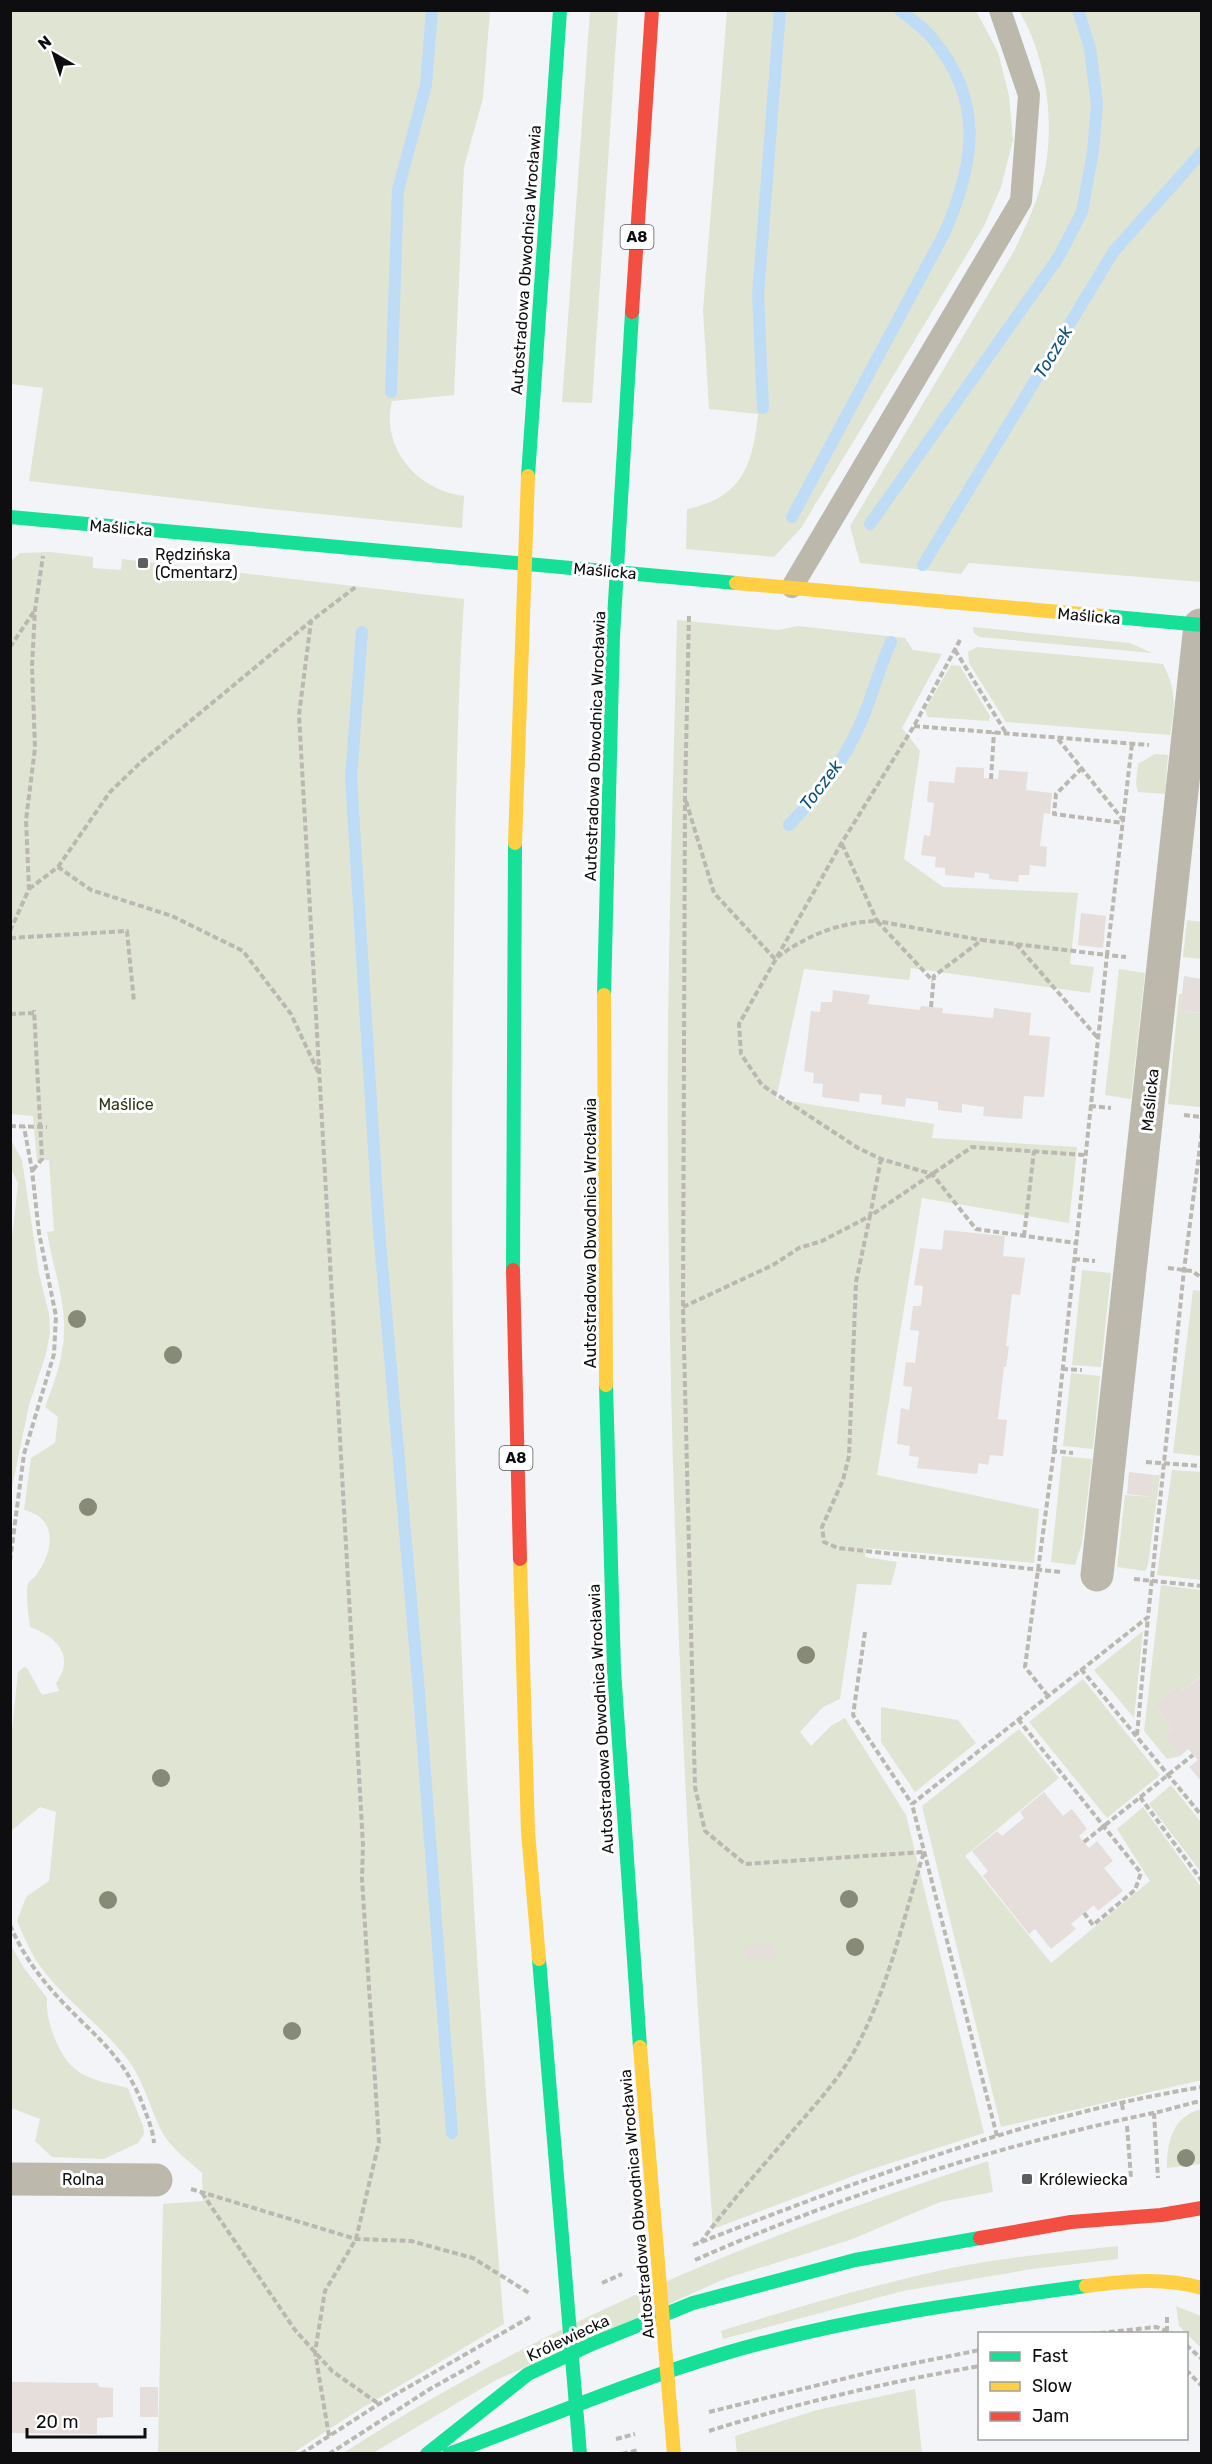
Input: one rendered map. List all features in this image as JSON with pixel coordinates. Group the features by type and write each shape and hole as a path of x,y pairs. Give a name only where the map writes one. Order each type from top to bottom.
{"main road":[{"name":"Autostradowa Obwodnica Wrocławia","path":"560,10 529,461 514,855 513,1360 528,1832 580,2454"},
{"name":"Autostradowa Obwodnica Wrocławia","path":"652,10 622,464 606,843 606,1322 610,1559 620,1796 674,2454"},
{"name":"Maślicka","path":"10,517 1201,625"},
{"name":"Królewiecka","path":"427,2454 528,2374 592,2344 693,2303 855,2260 909,2249 1071,2222 1161,2215 1202,2208"},
{"path":"449,2454 544,2420 595,2396 728,2353 849,2325 981,2301 1092,2285 1174,2280 1202,2288"}],"street":[{"name":"Maślicka","path":"1097,1575 1201,625"},
{"name":"Rolna","path":"10,2179 156,2180"}],"lane":[{"path":"792,587 1021,201 1029,95 1000,10"}],"path":[{"path":"10,931 29,889 26,820 35,748 32,666 35,610 43,554"},
{"path":"29,889 58,867 110,792 125,777 311,621 361,583"},
{"path":"10,647 35,610"},
{"path":"689,616 685,795 683,1307 695,1787 705,1831 746,1864 924,1852"},
{"path":"311,621 300,715 362,1833 362,1879 379,2142 356,2239 325,2291 315,2352 328,2436"},
{"path":"959,641 914,726 841,844 740,1024 741,1054 762,1085 858,1148 881,1159 932,1174 976,1229 1076,1243"},
{"path":"955,650 1007,734"},
{"path":"914,726 1187,748"},
{"path":"992,778 994,732"},
{"path":"1058,738 1123,821"},
{"path":"1053,1451 1132,744"},
{"path":"1082,768 1056,794 1054,814 1123,821"},
{"path":"685,795 714,893 775,959"},
{"path":"841,844 877,921 934,982"},
{"path":"58,867 91,890 172,916 243,951 291,1014 320,1077"},
{"path":"775,959 790,947 822,932 853,922 877,921 982,940 1164,961"},
{"path":"10,938 127,931 134,1002"},
{"path":"931,1007 934,976 982,940"},
{"path":"1016,944 1098,1038"},
{"path":"10,1014 34,1012 42,1159 33,1170"},
{"path":"10,1126 47,1127"},
{"path":"10,1561 24,1455 54,1354 56,1316 39,1233 33,1170 24,1127"},
{"path":"1137,1736 1202,1131"},
{"path":"683,1307 773,1265 799,1248 822,1241 870,1216 972,1147 1085,1155"},
{"path":"1024,1236 1034,1151"},
{"path":"881,1159 856,1282 849,1456 843,1480 822,1527 824,1542 854,1551 1202,1586"},
{"path":"912,1804 1148,1617"},
{"path":"10,1628 10,1644"},
{"path":"1032,1629 1025,1667 1048,1696"},
{"path":"865,1632 853,1715 912,1804 997,2136"},
{"path":"1082,1669 1202,1816"},
{"path":"1018,1719 1142,1873 1135,1890 1093,1925 1084,1913"},
{"path":"1084,1842 1193,1755"},
{"path":"1140,1797 1202,1881"},
{"path":"701,2242 737,2193 764,2167 819,2101 857,2046 889,1968 924,1852"},
{"path":"10,1924 22,1952 48,1986 105,2042 122,2063 138,2090 154,2134 156,2180 356,2239 411,2241 473,2258 531,2294"},
{"path":"691,2246 851,2183 950,2149 1122,2103 1202,2087"},
{"path":"1122,2103 1123,2110"},
{"path":"1126,2126 1131,2178"},
{"path":"202,2193 289,2321 315,2352 332,2371 379,2404"},
{"path":"600,2283 630,2270"},
{"path":"301,2454 379,2404 541,2311"},
{"path":"1110,2332 1156,2327 1167,2331"},
{"path":"1188,2347 1202,2359"},
{"path":"698,2415 874,2371 978,2349"},
{"path":"700,2434 759,2415 978,2366"},
{"path":"1188,2372 1202,2386"},
{"path":"610,2440 642,2432"},
{"path":"622,2454 645,2448"}],"green space":[{"path":"10,11 490,11 483,98 464,167 454,395 392,401 390,418 397,450 406,464 432,486 464,496 462,528 269,509 29,481 43,388 11,384"},
{"path":"590,11 618,11 592,403 562,402"},
{"path":"727,11 976,11 998,52 1009,96 1013,140 1001,187 984,226 801,528 774,557 686,549 687,509 721,497 741,476 753,449 758,414 709,409 703,310"},
{"path":"1019,11 1201,11 1201,582 969,563 961,574 860,563 850,526 1014,251 1029,220 1041,186 1048,145 1048,105 1041,65 1028,28"},
{"name":"Maślice","path":"50,552 93,557 93,568 121,570 122,559 464,599 455,859 453,1343 462,1670 470,1834 504,2324 357,2411 293,2453 158,2453 163,2204 203,2201 202,2173 169,2142 128,2060 107,2035 50,1979 33,1955 17,1921 26,1897 49,1881 56,1812 40,1807 11,1831 10,1748 18,1672 24,1667 27,1668 42,1695 59,1691 56,1683 64,1664 60,1648 55,1642 30,1627 27,1588 43,1565 50,1536 43,1520 24,1510 31,1458 55,1443 58,1417 45,1407 60,1362 64,1334 61,1295 47,1232 54,1231 49,1160 37,1161 33,1116 10,1114 11,561 20,553"},
{"path":"677,620 778,630 798,626 905,638 913,650 942,654 902,728 920,751 904,859 943,887 1078,893 1070,964 1094,967 1090,993 911,968 909,980 804,969 776,1099 934,1124 932,1138 1077,1147 1069,1223 922,1198 877,1475 1039,1509 1034,1563 866,1548 865,1557 897,1562 891,1585 857,1584 840,1699 823,1707 800,1732 811,1746 832,1725 845,1718 906,1815 984,2133 869,2170 713,2229 688,1833 676,1568 669,1303 668,1033"},
{"path":"973,627 1130,643 1152,653 979,637 974,633"},
{"path":"977,647 1163,664 1171,683 1174,699 1170,735 1006,722 969,663 968,652"},
{"path":"951,665 960,666 990,716 989,721 928,717 925,710"},
{"path":"1155,754 1168,755 1165,794 1138,792 1136,784 1138,764"},
{"path":"1187,920 1201,922 1201,959 1183,957"},
{"path":"1119,969 1145,973 1131,1099 1105,1095"},
{"path":"1179,994 1182,994 1180,1011 1201,1013 1200,1107 1168,1104"},
{"path":"11,1140 22,1160 39,1273 49,1314 50,1333 46,1354 29,1405 11,1492 10,1257 18,1183 11,1169"},
{"path":"1082,1270 1111,1273 1101,1367 1072,1365"},
{"path":"1193,1290 1201,1291 1201,1456 1173,1453"},
{"path":"1071,1373 1100,1376 1093,1449 1063,1446"},
{"path":"1062,1456 1092,1459 1082,1543 1075,1565 1051,1562"},
{"path":"1172,1470 1201,1472 1201,1580 1157,1575"},
{"path":"1154,1475 1160,1475 1148,1565 1145,1571 1117,1567 1125,1495 1152,1497"},
{"path":"1161,1585 1201,1590 1201,1676 1183,1691 1178,1686 1154,1705 1172,1729 1164,1736 1180,1756 1167,1759 1144,1731"},
{"path":"1143,1631 1134,1718 1094,1670"},
{"path":"1083,1679 1160,1775 1107,1818 1029,1722"},
{"path":"881,1707 958,1720 976,1743 915,1792 881,1742"},
{"path":"1019,1729 1059,1778 965,1856 1051,1963 1150,1881 1117,1829 1143,1807 1201,1887 1202,2080 1001,2127 922,1806"},
{"path":"1171,1785 1201,1822 1201,1872 1149,1804"},
{"path":"10,1944 24,1968 47,1998 51,2028 65,2058 84,2075 128,2088 143,2126 144,2134 138,2143 104,2159 52,2157 35,2141 40,2119 11,2108"},
{"path":"1201,2109 1201,2164 1167,2168 1170,2140 1177,2124 1191,2113"},
{"path":"988,2161 993,2192 940,2202 850,2240 727,2278 496,2380 373,2453 342,2454 418,2407 496,2363 655,2286 819,2220"},
{"path":"1118,2246 1118,2259 1032,2269 903,2291 723,2339 721,2331 835,2297 951,2268 1013,2258"},
{"path":"1176,2306 1201,2316 1201,2348 1188,2335 1188,2332 1179,2326"},
{"path":"915,2389 922,2453 737,2453 735,2436 817,2410"}],"building":[{"path":"956,767 984,768 984,778 998,779 999,770 1028,772 1026,790 1052,793 1050,814 1044,813 1040,846 1047,847 1046,867 1030,865 1029,875 1019,875 1018,882 989,879 989,874 975,872 974,878 945,875 945,868 935,867 936,857 921,855 924,835 930,836 934,803 927,802 929,781 954,783"},
{"path":"1081,913 1106,916 1103,948 1078,945"},
{"path":"1184,976 1202,979 1202,1013 1180,1011"},
{"path":"833,990 870,995 868,1004 920,1010 921,1006 943,1008 942,1013 993,1018 994,1008 1031,1013 1029,1035 1050,1037 1044,1097 1024,1096 1022,1119 983,1116 984,1107 962,1104 962,1113 938,1110 938,1102 906,1098 905,1107 881,1104 882,1095 860,1093 859,1102 822,1097 823,1084 813,1083 814,1073 804,1071 811,1011 820,1012 821,1002 832,1002"},
{"path":"944,1230 1005,1236 1003,1256 1025,1258 1020,1295 1012,1294 1006,1346 1009,1346 1006,1367 1004,1367 998,1419 1007,1420 1003,1456 990,1455 988,1465 979,1463 977,1474 917,1468 919,1457 909,1456 910,1446 897,1444 901,1408 909,1410 912,1387 903,1386 906,1362 915,1363 919,1331 910,1330 913,1306 921,1306 923,1286 914,1285 920,1248 942,1250"},
{"path":"1129,1472 1154,1475 1152,1497 1127,1494"},
{"path":"1202,1676 1202,1782 1189,1767 1198,1760 1188,1749 1180,1756 1164,1736 1172,1729 1154,1705 1178,1686 1183,1691"},
{"path":"1044,1792 1063,1816 1072,1809 1087,1829 1079,1836 1089,1848 1097,1841 1113,1861 1104,1868 1123,1891 1098,1911 1094,1905 1071,1924 1076,1929 1051,1949 1035,1929 1029,1934 983,1876 988,1871 972,1851 997,1831 1002,1836 1024,1818 1020,1812"},
{"path":"771,1943 774,1956 748,1961 746,1948"},
{"path":"10,2382 98,2383 99,2387 113,2388 113,2417 97,2418 97,2434 10,2433"},
{"path":"140,2387 158,2387 158,2417 140,2417"}],"waterway":[{"path":"391,392 398,190 426,85 432,10"},
{"path":"763,408 758,295 780,10"},
{"path":"792,517 945,232 963,181 970,132 961,85 949,62 932,38 900,10"},
{"path":"870,524 1058,258 1082,212 1093,152 1097,104 1090,48 1078,10"},
{"name":"Toczek","path":"923,565 1114,251 1202,152"},
{"path":"362,632 351,778 379,1230 419,1693 452,2133"},
{"name":"Toczek","path":"789,825 814,798 836,768 855,736 891,642"}],"traffic: fast":[{"path":"528,476 560,10"},
{"path":"604,995 613,636 632,312"},
{"path":"10,517 736,583"},
{"path":"1104,616 1202,625"},
{"path":"513,1270 515,843"},
{"path":"606,1385 614,1670 640,2047"},
{"path":"539,1959 580,2454"},
{"path":"427,2454 528,2374 592,2344 693,2303 855,2260 980,2238"},
{"path":"449,2454 656,2376 770,2341 904,2313 1086,2286"}],"traffic: slow":[{"path":"515,843 528,476"},
{"path":"736,583 1104,616"},
{"path":"604,995 606,1385"},
{"path":"520,1559 528,1832 539,1959"},
{"path":"640,2047 674,2454"},
{"path":"1086,2286 1159,2281 1202,2288"}],"traffic: jam":[{"path":"632,312 652,10"},
{"path":"513,1270 520,1559"},
{"path":"980,2238 1071,2222 1161,2215 1202,2208"}],"place":[{"name":"Rędzińska (Cmentarz)","path":"143,563"},
{"name":"Królewiecka","path":"1027,2179"}]}
